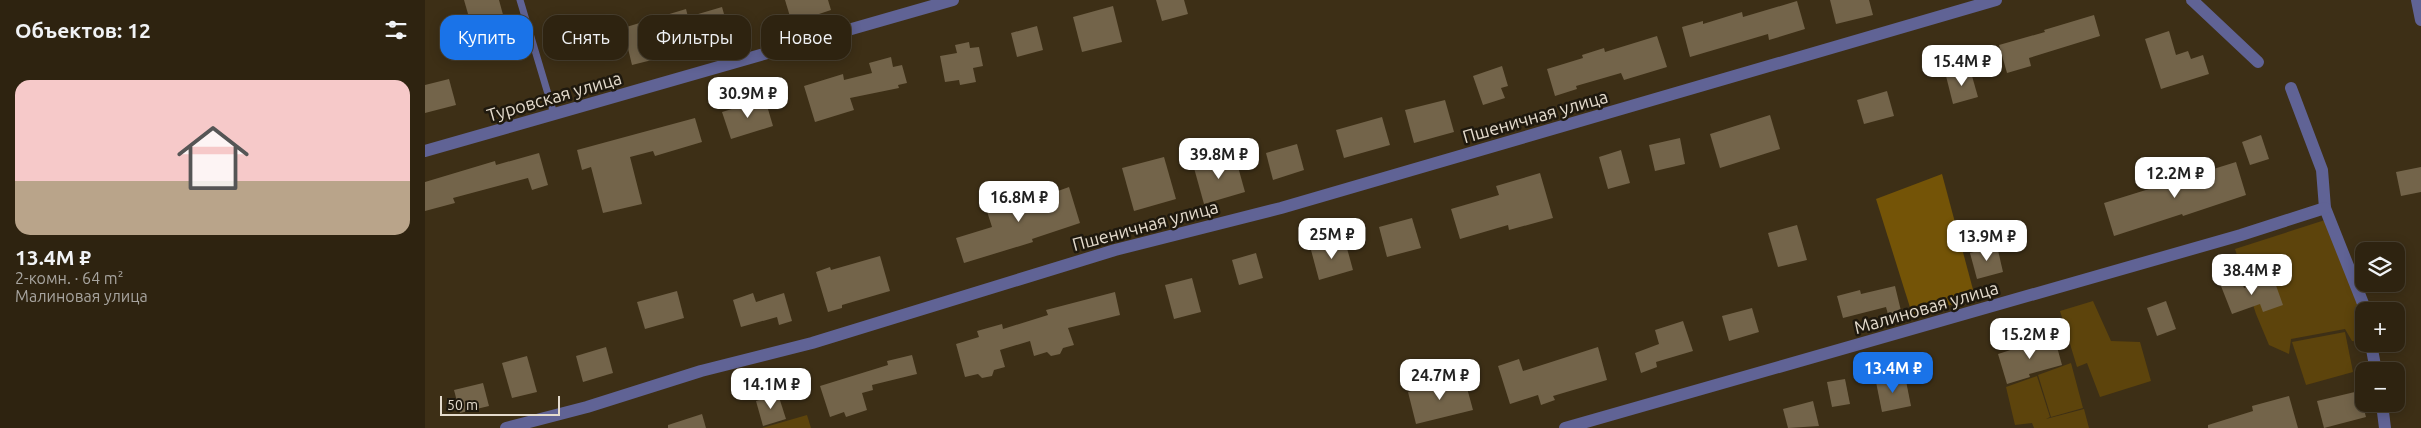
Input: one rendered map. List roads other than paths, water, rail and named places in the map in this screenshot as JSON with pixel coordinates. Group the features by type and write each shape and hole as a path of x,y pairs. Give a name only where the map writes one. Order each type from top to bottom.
{"street":[{"name":"Туровская улица","path":"425,151 953,0"},
{"name":"Пшеничная улица","path":"507,428 587,407 701,371 812,343 1115,250 1281,208 1996,0"},
{"path":"2192,0 2258,62"},
{"path":"2417,0 2421,20"},
{"path":"2291,88 2322,170 2325,208 2362,302"},
{"name":"Малиновая улица","path":"1565,428 2232,238 2325,208"},
{"path":"2383,412 2385,428"}],"lane":[{"path":"520,0 554,114"}]}
